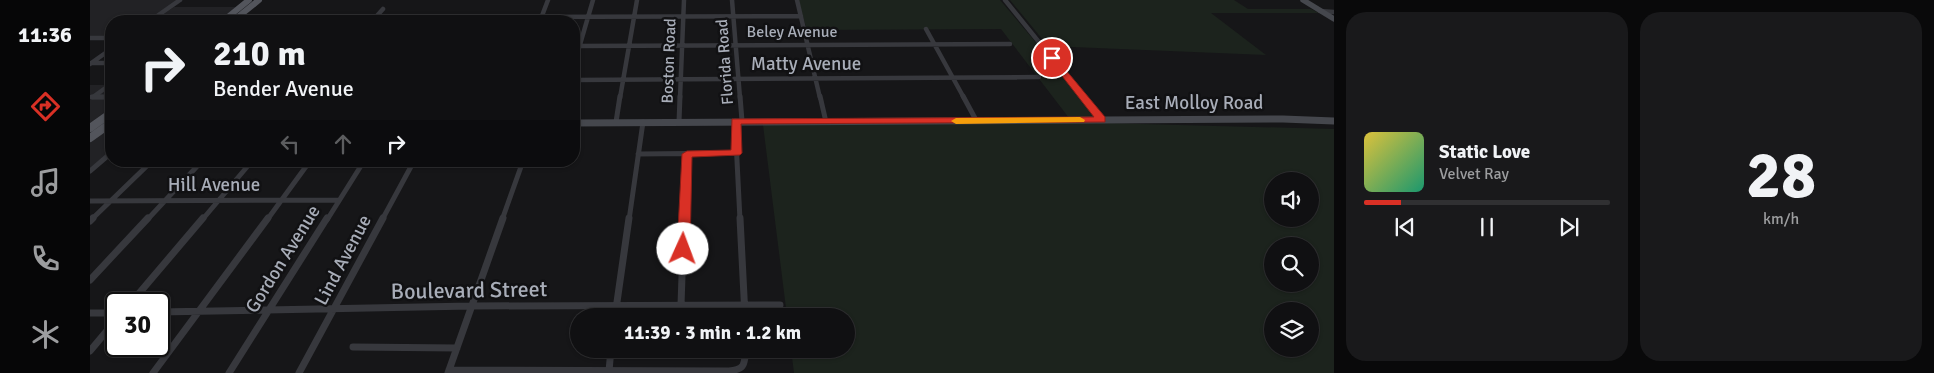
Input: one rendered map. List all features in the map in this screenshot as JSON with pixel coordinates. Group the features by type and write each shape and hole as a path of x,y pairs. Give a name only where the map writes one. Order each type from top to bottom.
{"main road":[{"path":"235,15 249,0"},
{"path":"237,15 259,0"},
{"path":"90,128 105,117"},
{"path":"90,138 105,128"}],"street":[{"path":"159,15 180,0"},
{"path":"542,15 548,0"},
{"path":"580,38 593,0"},
{"path":"616,122 637,0"},
{"name":"Boston Road","path":"679,122 684,0"},
{"name":"Florida Road","path":"732,0 739,79 739,121 736,153 744,308"},
{"path":"797,0 826,122"},
{"path":"1006,0 1102,120"},
{"path":"1303,0 1334,20"},
{"path":"377,15 384,9"},
{"path":"1322,12 1334,13"},
{"path":"580,16 801,16"},
{"path":"926,29 976,120"},
{"path":"90,38 105,38"},
{"name":"Beley Avenue","path":"580,46 1010,44"},
{"path":"90,63 105,53"},
{"path":"90,63 105,63"},
{"name":"Matty Avenue","path":"580,80 1039,78"},
{"path":"92,97 105,88"},
{"path":"92,97 105,97"},
{"name":"East Molloy Road","path":"580,123 1283,119 1334,121"},
{"path":"616,308 643,122"},
{"path":"90,128 105,125"},
{"path":"638,154 736,153"},
{"path":"681,306 687,154"},
{"path":"90,171 105,158"},
{"path":"90,220 146,167"},
{"path":"90,280 196,167"},
{"path":"140,292 247,167"},
{"path":"153,373 306,167"},
{"name":"Gordon Avenue","path":"228,373 360,167"},
{"name":"Lind Avenue","path":"298,373 411,167"},
{"path":"521,167 449,372 729,371 739,370 744,365 745,358"},
{"name":"Hill Avenue","path":"90,201 339,200"},
{"name":"Boulevard Street","path":"170,312 472,306 780,305"},
{"path":"90,313 105,313"},
{"path":"90,350 105,333"},
{"path":"353,347 457,348"},
{"path":"609,371 610,358"}],"shaded area":[{"path":"90,0 178,0 157,15 105,15 105,36 90,37"},
{"path":"798,0 1000,0 1099,117 1069,118 1001,29 807,30"},
{"path":"1010,0 1234,0 1248,9 1311,9 1319,13 1211,13 1266,55 1048,46"},
{"path":"174,7 236,7 226,15 162,15"},
{"path":"90,85 105,85 105,112 90,123"},
{"path":"1104,123 1334,129 1334,373 794,373 792,358 855,358 855,308 786,308 763,125"},
{"path":"105,130 105,155 90,168 90,140"}],"slow traffic":[{"path":"956,121 1080,120"}],"route":[{"path":"683,249 687,154 736,153 736,122 1102,120 1052,58"}]}
